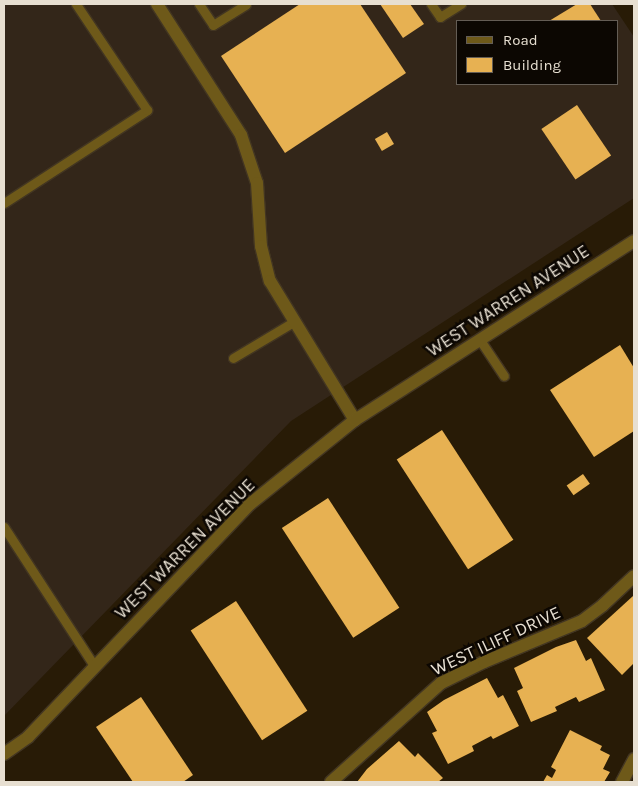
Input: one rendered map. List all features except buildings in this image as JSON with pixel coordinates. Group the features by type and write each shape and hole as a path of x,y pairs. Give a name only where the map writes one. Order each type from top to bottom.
{"street":[{"path":"162,6 241,135 257,183 261,246 270,281 355,420"},
{"name":"WEST WARREN AVENUE","path":"4,754 28,737 250,504 355,420 634,241"},
{"name":"WEST ILIFF DRIVE","path":"331,782 441,683 484,662 582,621 603,605 634,576"},
{"path":"622,782 634,758"}],"lane":[{"path":"4,204 146,110 76,4"},
{"path":"199,4 213,25 246,4"},
{"path":"431,4 440,17 461,4"},
{"path":"233,358 295,321"},
{"path":"480,340 504,376"},
{"path":"4,527 95,667"}],"shaded area":[{"path":"4,4 612,4 634,37 634,198 291,421 4,716"}]}
